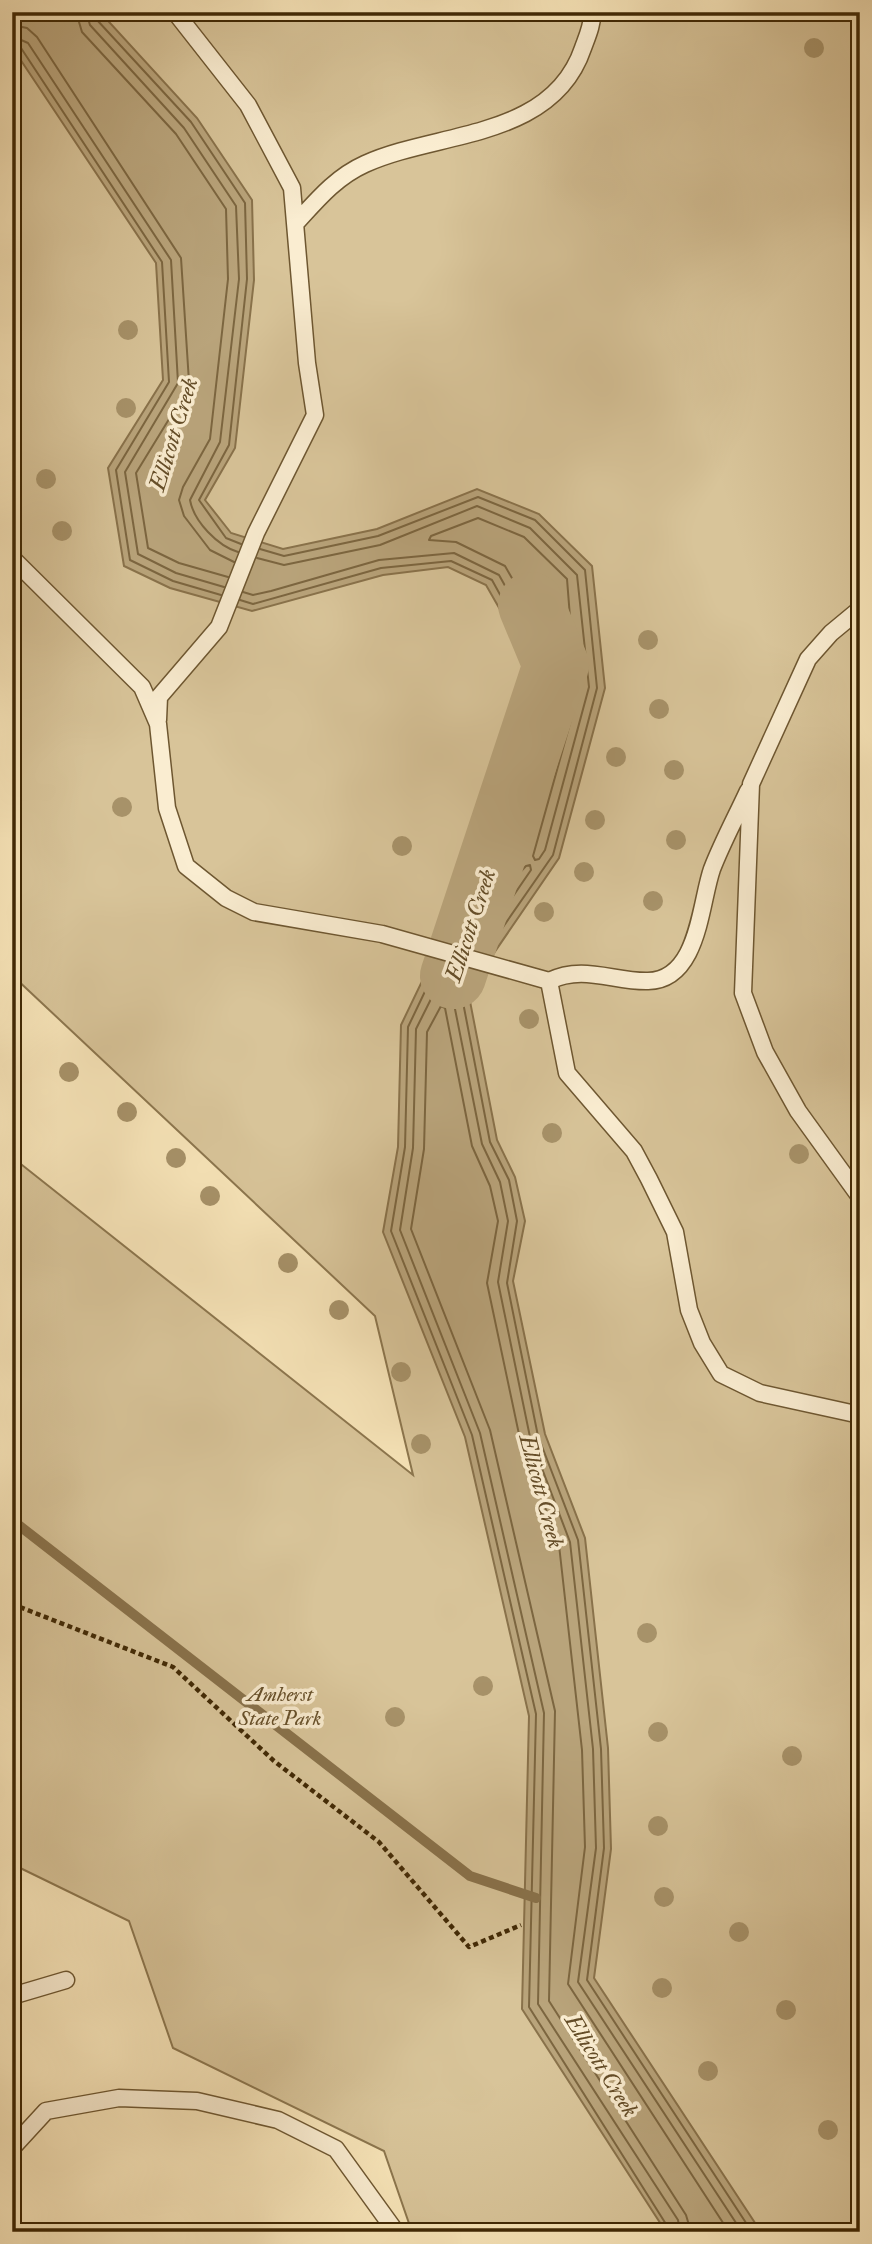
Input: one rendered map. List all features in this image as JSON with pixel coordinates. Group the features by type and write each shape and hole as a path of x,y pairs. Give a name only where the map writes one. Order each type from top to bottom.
{"lane":[{"path":"175,12 248,105 292,188 307,363 315,415 256,533 219,627 159,697 158,724 167,808 186,866 226,898 254,912 382,934 549,981 559,976 590,972 650,982 674,973 697,937 711,871 808,659 831,633 860,609"},
{"path":"296,223 331,184 366,163 491,129 549,100 579,61 592,12"},
{"path":"12,558 142,687 158,724"},
{"path":"751,784 743,993 765,1052 798,1111 860,1198"},
{"path":"549,981 567,1073 634,1151 649,1179 674,1232 689,1310 702,1343 721,1374 760,1394 860,1415"},
{"path":"12,1996 66,1980"},
{"path":"12,2148 46,2111 119,2098 197,2101 278,2120 336,2149 396,2232"}],"path":[{"path":"12,1604 173,1667 274,1761 379,1842 469,1947 521,1925"}],"green space":[{"name":"Amherst State Park","path":"12,12 860,12 860,2232 412,2232 384,2151 173,2048 129,1921 12,1864 12,1157 413,1475 375,1316 12,975"}],"water":[{"path":"12,12 100,12 197,118 252,200 254,280 235,448 205,500 231,533 283,549 377,529 477,489 539,514 592,566 605,688 559,858 468,991 497,1140 515,1177 525,1221 513,1281 545,1434 585,1538 608,1748 611,1849 594,1978 761,2232 666,2232 522,2009 529,1716 465,1437 383,1232 398,1147 401,1025 450,923 518,851 558,711 486,585 448,567 383,575 252,611 170,588 124,566 108,468 163,380 156,263 12,47"}],"waterway":[{"name":"Ellicott Creek","path":"453,976 556,665 531,605"},
{"path":"12,1520 470,1876 536,1898"}]}
